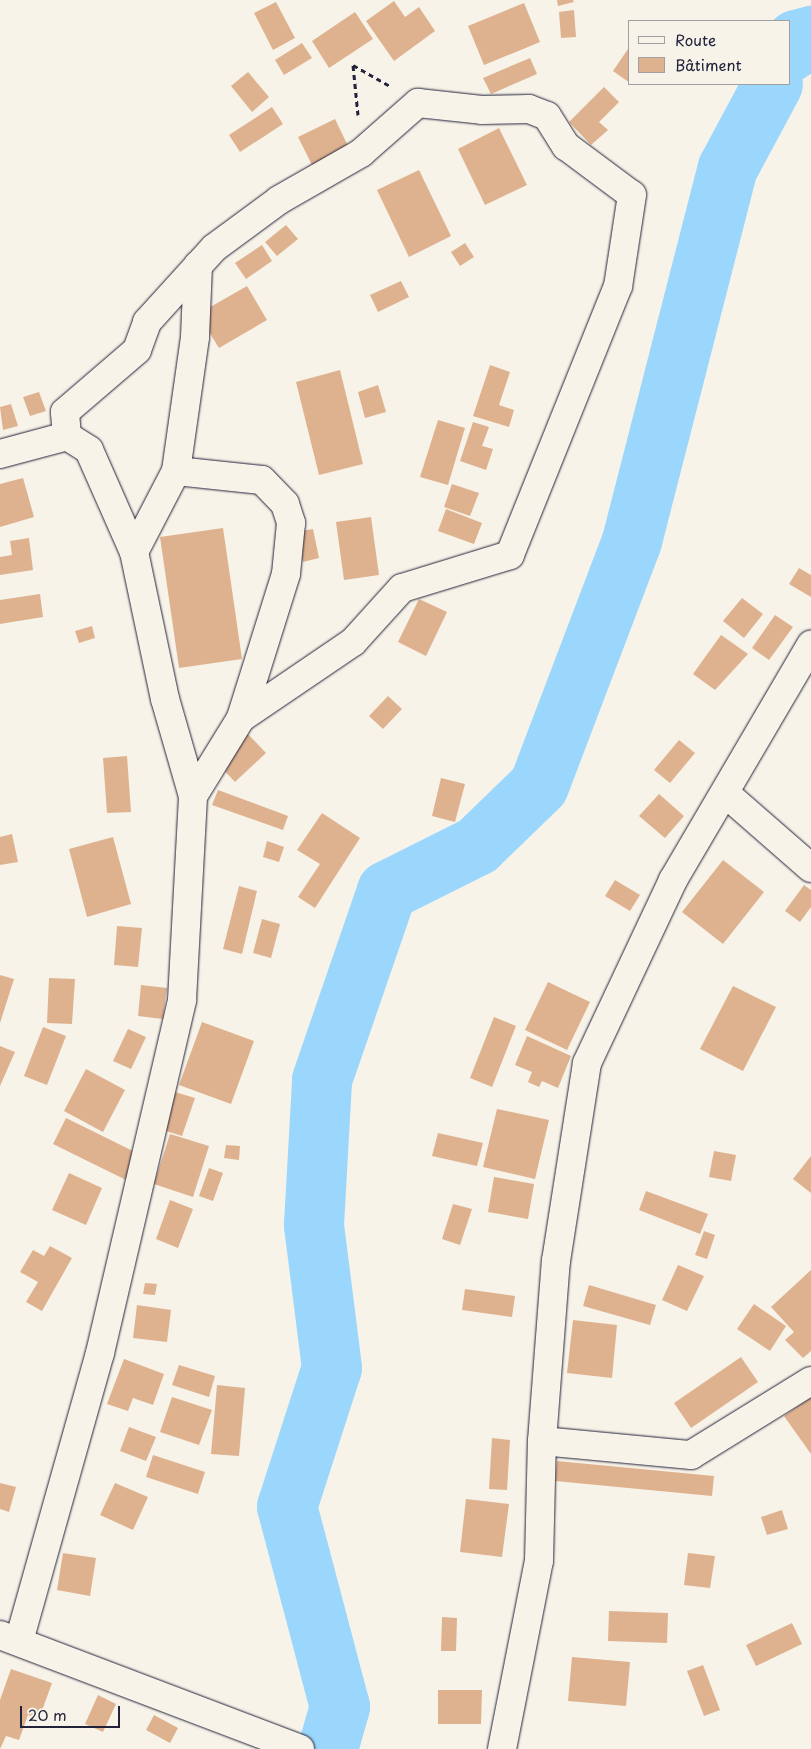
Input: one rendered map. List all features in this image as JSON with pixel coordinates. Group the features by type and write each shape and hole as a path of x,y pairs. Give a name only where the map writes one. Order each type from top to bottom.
{"street":[{"path":"67,436 65,412 137,350 147,322 198,264 279,200 361,153 418,103 482,110 529,109 547,116 566,146 632,195 618,286 510,555 402,588 352,642 241,718"},
{"path":"134,552 176,472 196,337 198,264"},
{"path":"0,454 67,436 89,450 134,552 165,699 193,796 182,1000 100,1353 10,1638 300,1749"},
{"path":"176,472 262,480 285,504 291,523 286,574 241,718 193,796"},
{"path":"502,1749 539,1561 542,1441 556,1261 587,1063 673,880 811,645"},
{"path":"725,792 811,868"},
{"path":"542,1441 691,1455 811,1381"}],"path":[{"path":"361,153 353,65 418,103"}],"building":[{"path":"557,0 573,0 574,2 558,6"},
{"path":"394,1 405,17 419,7 435,31 394,61 366,21"},
{"path":"276,2 295,38 273,50 254,13"},
{"path":"524,3 540,42 484,65 468,26"},
{"path":"574,10 576,37 561,38 559,12"},
{"path":"355,12 373,39 329,68 312,41"},
{"path":"302,43 312,58 284,75 275,60"},
{"path":"628,49 628,82 613,71"},
{"path":"530,58 537,74 491,94 483,78"},
{"path":"248,72 269,97 252,112 231,86"},
{"path":"604,87 619,102 599,122 608,130 591,145 569,122"},
{"path":"272,107 283,124 240,152 229,135"},
{"path":"335,119 348,146 312,165 298,137"},
{"path":"499,128 527,185 485,205 458,149"},
{"path":"419,170 451,236 409,257 377,190"},
{"path":"286,225 298,239 277,256 265,242"},
{"path":"465,243 474,257 460,266 451,252"},
{"path":"262,245 272,261 246,279 235,263"},
{"path":"401,281 409,297 378,312 370,295"},
{"path":"247,286 267,320 219,348 198,314"},
{"path":"490,365 510,372 499,405 514,410 509,427 473,416"},
{"path":"340,370 363,464 319,475 296,382"},
{"path":"378,385 386,412 365,418 358,392"},
{"path":"39,392 46,411 30,416 23,397"},
{"path":"11,404 18,426 3,430 0,407"},
{"path":"438,420 465,428 448,485 420,477"},
{"path":"473,422 489,427 482,446 493,449 486,470 460,461"},
{"path":"23,478 34,517 0,527 0,484"},
{"path":"452,484 479,493 470,516 444,507"},
{"path":"446,509 482,523 474,544 438,531"},
{"path":"371,517 379,575 344,580 336,522"},
{"path":"223,528 242,659 179,668 160,537"},
{"path":"313,529 319,558 303,562 296,532"},
{"path":"29,538 33,570 0,575 0,557 12,555 10,541"},
{"path":"799,568 811,575 811,597 789,584"},
{"path":"40,594 43,617 0,624 0,600"},
{"path":"742,598 763,614 744,638 723,621"},
{"path":"419,599 447,612 426,656 398,642"},
{"path":"775,615 793,627 769,660 752,648"},
{"path":"92,626 95,638 79,643 75,631"},
{"path":"721,635 748,654 715,690 693,674"},
{"path":"388,696 402,709 383,729 369,716"},
{"path":"248,734 266,753 235,782 217,763"},
{"path":"679,740 695,753 670,783 654,770"},
{"path":"127,756 131,812 107,813 103,758"},
{"path":"441,778 465,784 455,822 432,816"},
{"path":"218,790 288,816 283,830 212,805"},
{"path":"659,794 684,816 665,838 639,816"},
{"path":"322,813 360,838 315,908 298,897 320,864 297,850"},
{"path":"12,834 18,862 0,865 0,837"},
{"path":"113,837 131,904 87,917 69,849"},
{"path":"267,841 284,847 279,862 263,857"},
{"path":"723,860 764,892 723,944 682,912"},
{"path":"615,880 640,895 630,911 605,896"},
{"path":"804,885 811,890 811,907 800,922 785,911"},
{"path":"239,886 257,891 242,954 223,949"},
{"path":"262,919 280,924 271,958 253,953"},
{"path":"117,926 142,928 138,967 114,965"},
{"path":"0,975 14,979 0,1023"},
{"path":"49,978 75,979 72,1024 47,1023"},
{"path":"548,982 590,1002 567,1050 525,1030"},
{"path":"141,985 167,988 163,1019 138,1016"},
{"path":"733,986 776,1007 743,1071 700,1049"},
{"path":"494,1017 516,1026 492,1087 470,1078"},
{"path":"202,1022 254,1041 231,1104 179,1085"},
{"path":"43,1027 66,1036 47,1085 24,1076"},
{"path":"128,1029 146,1037 131,1069 113,1061"},
{"path":"527,1036 571,1056 558,1088 542,1081 539,1087 528,1082 532,1072 515,1065"},
{"path":"0,1046 15,1052 0,1086"},
{"path":"86,1069 125,1090 103,1132 64,1111"},
{"path":"175,1092 195,1098 182,1136 163,1130"},
{"path":"497,1109 549,1120 535,1179 483,1167"},
{"path":"66,1118 139,1154 126,1180 53,1144"},
{"path":"438,1133 483,1143 477,1166 432,1156"},
{"path":"170,1134 209,1146 193,1197 154,1184"},
{"path":"226,1145 240,1146 239,1160 224,1158"},
{"path":"714,1151 736,1155 731,1181 709,1177"},
{"path":"811,1156 811,1193 793,1179"},
{"path":"209,1168 223,1173 213,1201 199,1196"},
{"path":"69,1173 102,1188 86,1225 52,1210"},
{"path":"494,1177 534,1184 528,1219 488,1212"},
{"path":"646,1191 708,1214 700,1234 639,1210"},
{"path":"170,1200 193,1209 178,1248 156,1239"},
{"path":"453,1204 472,1209 460,1245 442,1239"},
{"path":"704,1231 715,1235 707,1259 695,1255"},
{"path":"50,1246 72,1258 42,1311 26,1302 38,1282 20,1272 33,1250 44,1256"},
{"path":"678,1265 704,1276 687,1311 662,1300"},
{"path":"811,1270 811,1351 803,1358 785,1340 794,1332 771,1307"},
{"path":"145,1283 157,1284 155,1295 143,1294"},
{"path":"589,1285 656,1305 650,1325 583,1306"},
{"path":"465,1289 515,1296 512,1317 462,1310"},
{"path":"754,1304 786,1326 770,1351 737,1329"},
{"path":"137,1305 171,1310 167,1342 133,1338"},
{"path":"573,1320 617,1325 612,1378 567,1373"},
{"path":"741,1357 758,1382 691,1428 674,1403"},
{"path":"124,1359 164,1374 153,1405 133,1398 128,1411 107,1404"},
{"path":"179,1365 215,1376 209,1397 172,1385"},
{"path":"217,1385 245,1388 239,1456 211,1454"},
{"path":"172,1397 212,1410 199,1445 160,1432"},
{"path":"811,1397 811,1454 784,1416"},
{"path":"129,1427 156,1437 146,1461 120,1451"},
{"path":"492,1438 510,1440 507,1490 489,1489"},
{"path":"153,1455 205,1472 198,1494 146,1477"},
{"path":"557,1461 714,1476 712,1496 555,1481"},
{"path":"0,1483 16,1487 9,1512 0,1509"},
{"path":"115,1483 148,1497 133,1530 100,1515"},
{"path":"466,1499 509,1504 502,1557 460,1552"},
{"path":"782,1510 788,1529 767,1535 761,1517"},
{"path":"63,1553 96,1558 90,1596 57,1590"},
{"path":"688,1553 715,1556 710,1588 684,1585"},
{"path":"609,1611 668,1613 667,1643 608,1641"},
{"path":"442,1617 457,1618 456,1651 441,1651"},
{"path":"792,1623 802,1644 756,1666 746,1645"},
{"path":"572,1657 630,1662 626,1706 568,1701"},
{"path":"703,1665 720,1710 704,1716 687,1671"},
{"path":"11,1669 52,1683 39,1719 28,1715 19,1740 6,1736 0,1749 0,1700"},
{"path":"438,1690 482,1690 481,1724 438,1724"},
{"path":"98,1695 116,1704 103,1732 85,1724"},
{"path":"154,1715 178,1728 170,1743 146,1730"}],"waterway":[{"path":"791,50 796,40 811,36"},
{"path":"328,1749 340,1707 287,1507 332,1368 314,1225 322,1080 387,891 477,846 539,786 632,541 728,168 772,85"}]}
